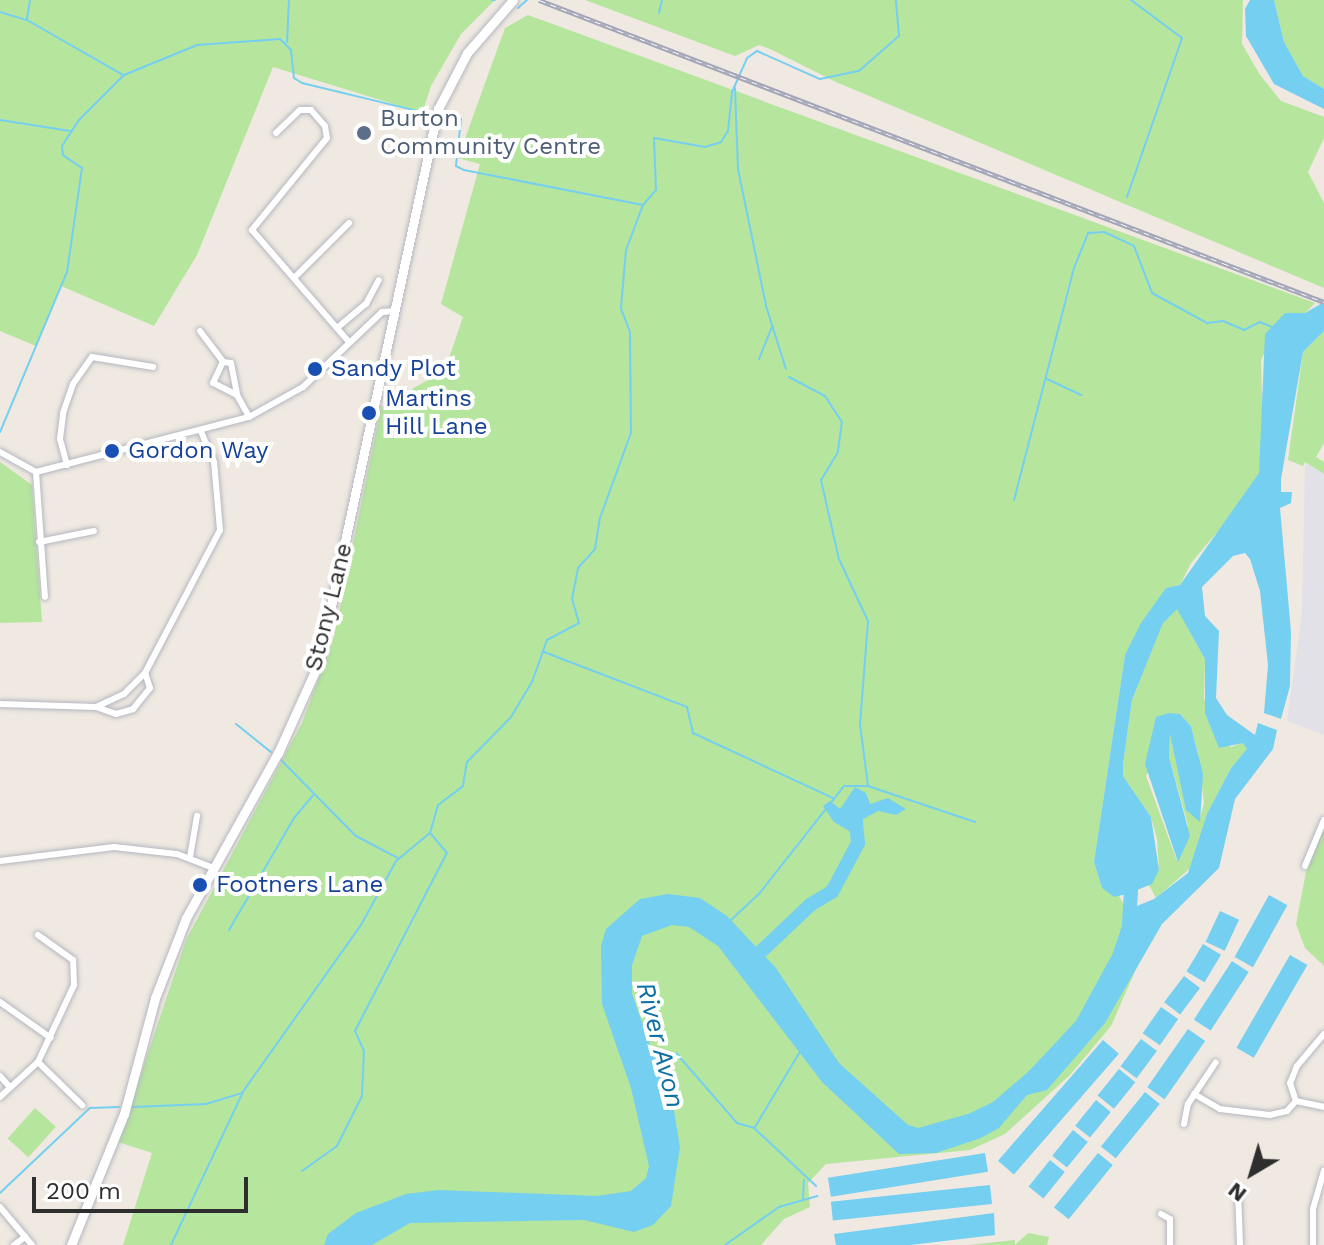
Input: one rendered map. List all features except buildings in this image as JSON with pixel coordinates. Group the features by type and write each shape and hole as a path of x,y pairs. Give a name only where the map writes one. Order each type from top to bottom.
{"main road":[{"name":"Stony Lane","path":"71,1245 124,1114 155,998 186,918 278,753 319,662 438,109 467,53 513,0"}],"street":[{"path":"276,133 300,110 311,110 325,126 327,138 319,151 265,207 252,230 348,341"},
{"path":"294,278 349,223"},
{"path":"337,328 366,304 379,280"},
{"path":"0,452 36,472 201,432 249,417 303,387 382,312 396,311"},
{"path":"200,331 223,362 231,363 237,395 249,417"},
{"path":"67,465 60,439 63,413 73,384 92,357 153,367"},
{"path":"223,362 213,383 237,395"},
{"path":"96,707 124,694 145,673 220,530 214,462 201,432"},
{"path":"36,472 45,597"},
{"path":"39,542 94,531"},
{"path":"0,704 96,707 116,714 133,709 150,688 145,673"},
{"path":"190,857 197,816"},
{"path":"1305,866 1324,820"},
{"path":"0,861 114,847 190,857 214,868"},
{"path":"0,1097 38,1062 51,1038 77,966 38,935"},
{"path":"0,1002 51,1038"},
{"path":"1296,1101 1290,1083 1297,1066 1324,1034"},
{"path":"38,1062 82,1105"},
{"path":"1184,1124 1194,1094 1216,1062"},
{"path":"0,1076 10,1087"},
{"path":"1194,1094 1220,1109 1270,1115 1287,1111 1296,1101"},
{"path":"1296,1101 1324,1107"},
{"path":"1313,1245 1322,1168"},
{"path":"1233,1190 1238,1192 1240,1245"},
{"path":"0,1207 32,1245"},
{"path":"1161,1214 1170,1219 1170,1245"},
{"path":"14,1245 25,1237"}],"shaded area":[{"path":"1305,462 1324,474 1324,735 1287,721 1302,612"}],"green space":[{"path":"0,0 495,0 461,34 431,86 420,120 413,110 273,67 197,255 154,326 61,286 36,346 0,331"},
{"path":"585,0 1243,0 1242,44 1260,75 1281,101 1324,117 1324,138 1308,172 1324,203 1324,288 836,82 770,49 759,45 735,56"},
{"path":"1274,0 1324,0 1324,89 1303,76 1284,42"},
{"path":"528,15 1315,303 1305,313 1285,313 1261,360 1263,438 1259,473 1246,498 1191,563 1180,585 1166,588 1125,655 1094,862 1102,888 1119,896 1127,910 1116,945 1140,960 1111,1026 1070,1075 1005,1134 970,1150 826,1164 808,1183 810,1207 784,1219 761,1245 123,1245 152,1153 118,1142 186,940 302,723 334,637 381,407 445,370 463,317 441,304 480,164 458,158 505,28"},
{"path":"1324,331 1324,443 1316,457 1324,462 1324,474 1305,462 1303,466 1288,460 1303,352"},
{"path":"0,462 32,485 42,622 0,623"},
{"path":"1177,608 1205,659 1204,698 1214,736 1231,747 1244,742 1248,749 1231,768 1207,815 1195,864 1156,898 1149,885 1159,870 1157,839 1151,817 1123,776 1123,764 1132,700 1163,622","holes":["1180,714 1191,726 1198,753 1204,803 1199,821 1180,780 1170,733 1169,757 1188,825 1177,861 1146,776"]},
{"path":"1324,825 1324,966 1305,948 1296,924 1307,867"},
{"path":"35,1108 56,1127 28,1157 8,1138"},
{"path":"1028,1233 1049,1237 1047,1245 1015,1245"},
{"path":"1015,1240 1015,1245 968,1245"}],"water":[{"path":"1250,0 1274,0 1284,42 1303,76 1324,89 1324,109 1274,84 1246,36 1245,9"},
{"path":"1324,302 1324,331 1303,352 1281,479 1281,492 1292,492 1291,503 1280,508 1291,632 1290,686 1281,719 1264,713 1268,665 1260,591 1250,559 1245,553 1233,556 1202,587 1205,616 1219,631 1216,698 1227,715 1255,735 1258,723 1277,730 1273,749 1235,799 1219,868 1162,924 1105,1023 1047,1090 1027,1095 999,1128 981,1138 936,1153 899,1154 822,1082 718,946 689,927 672,925 642,936 632,965 632,994 674,1111 680,1147 671,1206 653,1225 634,1232 584,1220 410,1223 372,1245 324,1245 328,1234 356,1213 406,1194 439,1190 597,1196 631,1191 646,1178 649,1166 631,1088 602,1004 601,946 606,929 640,899 668,894 700,898 727,916 776,968 839,1063 908,1125 918,1128 968,1114 993,1102 1029,1071 1076,1021 1113,953 1127,910 1154,899 1188,873 1207,814 1231,768 1247,749 1243,743 1219,748 1205,713 1205,659 1177,609 1163,623 1132,700 1123,764 1123,776 1151,817 1159,870 1152,884 1127,894 1114,897 1102,888 1094,862 1125,655 1141,623 1166,588 1180,585 1259,473 1265,334 1285,313 1305,313"},
{"path":"1180,714 1191,726 1203,774 1200,822 1186,810 1170,734 1169,757 1190,836 1178,862 1145,764 1156,717"},
{"path":"855,787 866,793 870,804 888,798 906,809 896,815 878,811 863,819 864,840 856,850 856,835 834,822 823,806 830,801 840,809"},
{"path":"1269,895 1287,905 1253,967 1235,957"},
{"path":"1220,911 1239,920 1225,951 1206,942"},
{"path":"1203,944 1221,955 1205,982 1187,971"},
{"path":"1290,955 1307,965 1254,1058 1236,1048"},
{"path":"1232,961 1249,972 1211,1031 1194,1020"},
{"path":"1184,976 1200,988 1180,1014 1164,1002"},
{"path":"1161,1007 1178,1019 1160,1045 1143,1033"},
{"path":"1188,1029 1205,1041 1164,1099 1147,1087"},
{"path":"1141,1039 1157,1051 1137,1078 1121,1066"},
{"path":"1103,1040 1119,1054 1014,1175 998,1161"},
{"path":"1119,1069 1135,1082 1114,1109 1098,1095"},
{"path":"1145,1092 1160,1104 1116,1158 1101,1146"},
{"path":"1096,1100 1111,1112 1090,1138 1075,1126"},
{"path":"1073,1130 1088,1142 1067,1168 1052,1156"},
{"path":"985,1153 988,1172 831,1197 828,1178"},
{"path":"1098,1153 1113,1165 1069,1219 1054,1207"},
{"path":"1050,1160 1065,1172 1043,1198 1029,1186"},
{"path":"990,1185 992,1204 833,1221 831,1202"},
{"path":"994,1213 995,1235 910,1245 836,1245 834,1234"}],"waterway":[{"path":"30,0 27,20 123,75"},
{"path":"287,42 289,0"},
{"path":"518,8 527,0"},
{"path":"659,13 662,0"},
{"path":"132,1107 206,1104 242,1093 361,925 396,861 430,833 438,805 463,786 467,762 511,717 532,682 547,640 579,623 572,599 578,568 595,549 600,518 631,433 630,332 621,308 626,250 643,205 656,190 654,138 705,147 721,142 728,131 732,92 747,58 757,51 820,79 859,71 899,36 896,0"},
{"path":"1127,197 1182,38 1131,0"},
{"path":"0,12 26,20"},
{"path":"0,432 67,272 82,168 63,155 62,146 78,121 124,75 197,45 280,39 291,50 294,78 302,83 426,113"},
{"path":"735,88 738,169 766,306 786,369"},
{"path":"441,117 461,119 456,166 464,170 642,205"},
{"path":"0,120 70,131"},
{"path":"1014,500 1074,268 1088,233 1104,232 1134,246 1152,293 1207,323 1223,321 1244,330 1260,322 1274,328"},
{"path":"759,359 772,326"},
{"path":"789,377 825,396 842,422 838,452 821,480 839,559 868,621 860,724 868,786"},
{"path":"1047,379 1081,395"},
{"path":"544,652 687,707 693,733 833,798"},
{"path":"236,724 271,752"},
{"path":"281,760 356,836 398,858"},
{"path":"731,920 759,894 844,786 868,786 975,822"},
{"path":"229,930 294,818 313,795"},
{"name":"River Avon","path":"750,962 810,905 832,892 858,843 857,833"},
{"path":"302,1171 337,1146 362,1096 364,1051 355,1031 447,853 431,834"},
{"name":"River Avon","path":"1129,924 1132,873"},
{"path":"755,1127 801,1050"},
{"path":"676,1053 737,1123 754,1128 816,1186"},
{"path":"171,1245 242,1094"},
{"path":"0,1193 90,1108 119,1107"},
{"path":"803,1198 804,1180"},
{"path":"725,1245 779,1207 817,1196"}],"railway":[{"path":"539,0 1324,302"}],"place":[{"name":"Burton Community Centre","path":"364,133"},
{"name":"Sandy Plot","path":"315,369"},
{"name":"Martins Hill Lane","path":"369,413"},
{"name":"Gordon Way","path":"112,451"},
{"name":"Footners Lane","path":"200,885"}]}
